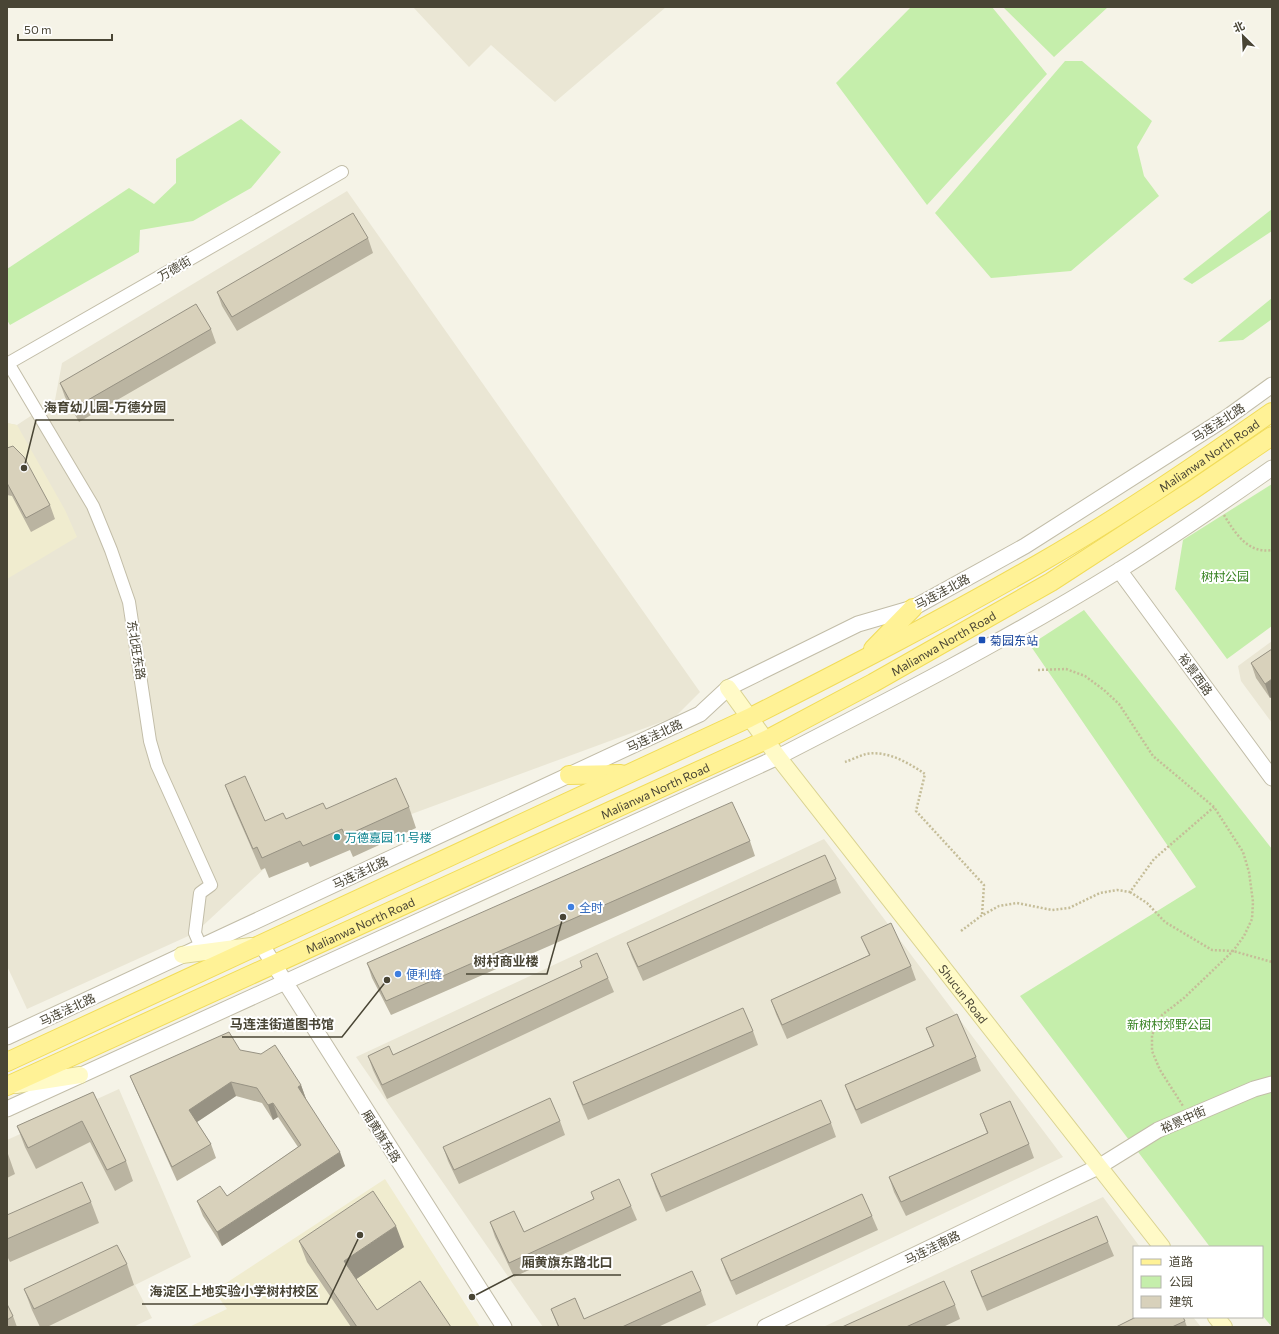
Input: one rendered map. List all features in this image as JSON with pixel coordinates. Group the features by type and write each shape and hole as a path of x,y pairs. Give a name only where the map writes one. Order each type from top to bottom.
{"main road":[{"name":"Malianwa North Road","path":"7,1062 749,718 860,662 1040,563 1182,475 1272,412"},
{"name":"Malianwa North Road","path":"7,1086 766,740 873,683 1051,582 1194,489 1272,436"},
{"path":"860,662 913,608"},
{"name":"Shucun Road","path":"728,688 778,757 1161,1246"},
{"path":"568,775 628,774"},
{"path":"182,955 261,944"},
{"path":"7,1086 80,1075"},
{"path":"1217,1318 1224,1327"}],"street":[{"name":"万德街","path":"8,364 342,172"},
{"name":"东北旺东路","path":"8,364 93,506 111,550 126,595 141,674 150,741 157,765 211,885 200,894 195,933 201,947"},
{"name":"马连洼北路","path":"7,1037 700,714 728,688 858,624 913,608 1025,546 1222,420 1272,386"},
{"path":"7,1109 778,757 888,701 1020,629 1119,570 1272,468"},
{"name":"裕景西路","path":"1119,570 1272,778"},
{"name":"厢黄旗东路","path":"261,944 504,1327"},
{"name":"裕景中街","path":"1100,1166 1158,1130 1254,1088 1272,1084"},
{"name":"马连洼南路","path":"765,1327 1100,1166"}],"path":[{"path":"1218,505 1231,527 1246,545 1264,551 1272,550"},
{"path":"1038,670 1066,669 1085,676 1104,690 1119,704 1153,756 1214,808 1243,852 1249,872 1253,902 1252,919 1233,951 1184,998 1162,1015 1152,1035 1152,1051 1160,1070 1190,1116"},
{"path":"845,762 866,754 880,754 907,762 925,774 916,811 984,885 982,916"},
{"path":"1130,892 1154,859 1214,808"},
{"path":"961,931 999,906 1017,903 1052,910 1069,908 1100,894 1117,890 1130,892 1148,903 1165,922 1212,950 1233,951 1272,962"}],"shaded area":[{"path":"413,7 666,7 555,102 491,45 469,67"},
{"path":"347,191 700,692 675,717 265,868 195,933 27,1009 7,966 7,423 17,425 55,400 62,363"},
{"path":"7,423 17,425 65,510 77,537 7,579"},
{"path":"1272,641 1272,723 1241,681 1238,666"},
{"path":"824,839 1063,1157 703,1327 543,1327 356,1057"},
{"path":"119,1089 191,1257 135,1285 152,1318 133,1327 7,1327 7,1140"},
{"path":"385,1179 480,1327 189,1327 227,1309 214,1291"},
{"path":"1103,1197 1139,1246 1133,1246 1133,1318 1194,1318 1201,1327 823,1327"}],"green space":[{"path":"911,7 992,7 1047,74 927,205 836,83"},
{"path":"1003,7 1108,7 1054,57"},
{"path":"1065,61 1082,61 1152,121 1137,147 1144,176 1159,196 1071,271 991,278 935,213"},
{"path":"241,119 281,152 251,188 193,221 140,230 139,252 10,325 7,320 7,269 129,188 154,204 176,183 176,159"},
{"path":"1272,209 1272,231 1192,284 1183,279"},
{"path":"1272,298 1272,319 1243,340 1218,342"},
{"name":"树村公园","path":"1272,484 1272,626 1227,659 1175,589 1183,540"},
{"name":"新树村郊野公园","path":"1084,610 1272,849 1272,1327 1263,1316 1263,1246 1209,1246 1020,996 1196,887 1030,645"}],"building":[{"path":"353,213 368,238 232,317 217,292"},
{"path":"196,304 211,329 74,408 60,383"},
{"path":"13,446 24,457 50,505 26,518 7,483 7,448"},
{"path":"1272,649 1272,679 1265,684 1251,663"},
{"path":"245,776 265,821 283,813 286,819 323,803 326,809 396,778 409,807 345,836 342,829 303,846 300,841 262,858 257,847 253,849 225,785"},
{"path":"732,802 750,841 386,1001 367,963"},
{"path":"825,855 836,879 638,967 627,943"},
{"path":"891,923 911,966 782,1025 771,1000 870,955 861,937"},
{"path":"597,953 608,978 382,1085 368,1056 389,1046 393,1055 582,967 580,961"},
{"path":"743,1008 753,1031 583,1105 573,1082"},
{"path":"957,1014 976,1057 856,1110 845,1085 934,1046 926,1028"},
{"path":"229,1032 240,1050 261,1054 275,1045 301,1085 298,1087 340,1152 217,1232 197,1201 220,1186 227,1196 301,1145 273,1103 268,1105 257,1088 231,1082 189,1110 211,1144 172,1167 130,1076"},
{"path":"93,1092 126,1161 107,1170 82,1121 28,1148 17,1126"},
{"path":"550,1098 560,1121 454,1170 443,1147"},
{"path":"821,1100 831,1123 661,1197 651,1174"},
{"path":"1010,1101 1029,1144 901,1202 889,1177 988,1133 980,1114"},
{"path":"619,1179 631,1206 509,1263 490,1222 514,1211 524,1232 594,1199 591,1192"},
{"path":"82,1182 91,1202 7,1239 7,1215"},
{"path":"373,1191 396,1226 344,1261 377,1310 420,1281 451,1327 357,1327 299,1241"},
{"path":"862,1194 872,1216 731,1281 721,1259"},
{"path":"1097,1216 1108,1242 982,1297 971,1271"},
{"path":"117,1245 127,1264 34,1309 24,1289"},
{"path":"692,1271 701,1291 622,1327 559,1327 551,1309 575,1298 584,1319"},
{"path":"944,1281 955,1305 906,1327 842,1327"},
{"path":"7,1304 13,1316 7,1320"},
{"path":"1134,1318 1184,1318 1185,1321 1172,1327 1116,1327"}],"place":[{"name":"海育幼儿园-万德分园","path":"24,468"},
{"name":"菊园东站","path":"982,640"},
{"name":"万德嘉园 11 号楼","path":"337,837"},
{"name":"全时","path":"571,907"},
{"name":"树村商业楼","path":"563,917"},
{"name":"便利蜂","path":"398,974"},
{"name":"马连洼街道图书馆","path":"387,980"},
{"name":"海淀区上地实验小学树村校区","path":"360,1235"},
{"name":"厢黄旗东路北口","path":"472,1297"}]}
